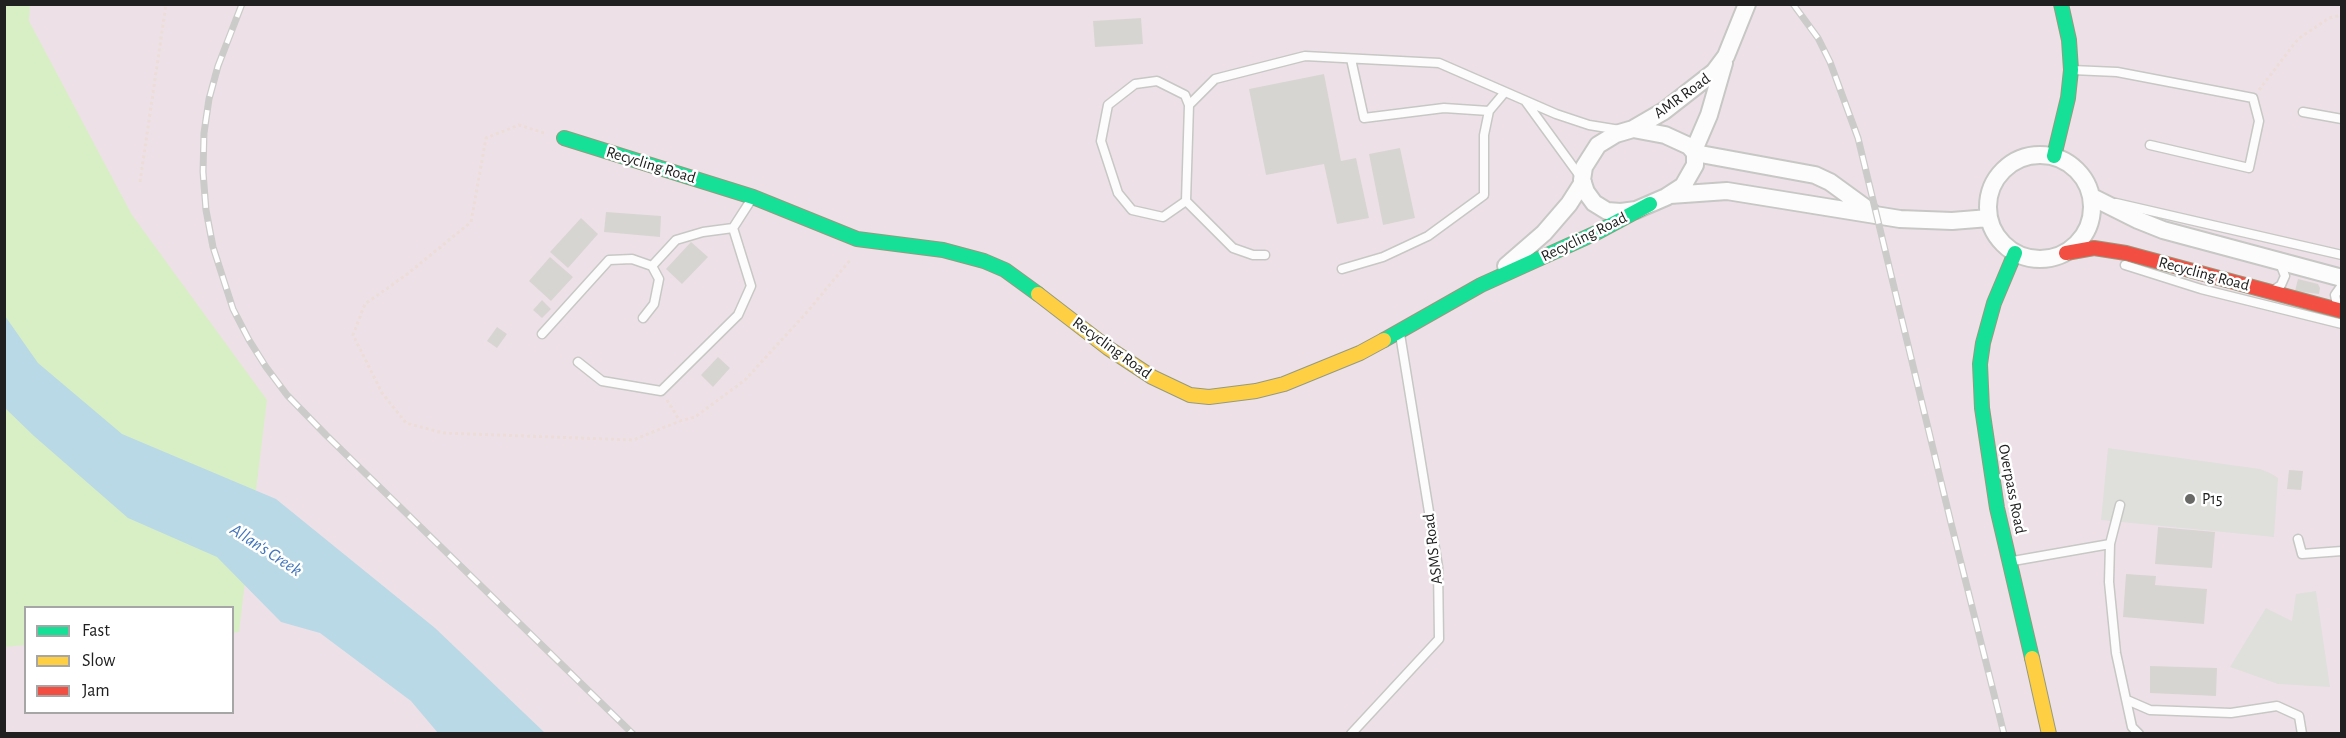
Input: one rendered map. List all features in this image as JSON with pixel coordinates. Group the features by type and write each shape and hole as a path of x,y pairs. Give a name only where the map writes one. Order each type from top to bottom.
{"street":[{"name":"AMR Road","path":"1695,151 1709,115 1726,56 1747,4"},
{"path":"2054,156 2068,98 2071,70 2069,40 2061,4"},
{"name":"AMR Road","path":"1629,130 1664,111 1694,89 1714,72 1726,56"},
{"path":"1481,285 1539,238 1559,216 1582,181 1586,161 1598,145 1610,137 1629,130 1665,135 1695,151 1815,175 1830,182 1877,217"},
{"name":"Recycling Road","path":"564,138 753,197 858,239 943,250 967,255 994,265 1028,285 1108,348 1152,377 1191,395 1233,395 1284,384 1360,353 1481,285 1596,232 1650,204"},
{"path":"1582,181 1590,198 1607,211 1629,212 1670,195 1683,186 1693,172 1696,160 1695,151"},
{"path":"2015,253 1998,238 1989,218 1990,195 2000,174 2012,163 2026,157 2054,156 2064,160 2080,173 2095,198 2088,229 2076,245 2066,252"},
{"path":"1670,195 1711,191 1737,192 1877,217 1929,221 1989,218"},
{"name":"Recycling Road","path":"2095,198 2163,230 2342,278"},
{"name":"Recycling Road","path":"2015,253 2040,259 2054,258 2066,252 2094,248 2114,250 2342,310"},
{"name":"Overpass Road","path":"2015,253 1988,322 1980,364 1982,408 1986,451 1997,508 2049,734"}],"lane":[{"path":"1189,105 1215,79 1305,56 1439,63 1571,119 1629,130"},
{"path":"1351,58 1364,118 1444,108 1489,111"},
{"path":"2071,70 2116,72 2253,98 2259,121 2249,168 2150,145"},
{"path":"1186,201 1163,217 1132,210 1118,193 1101,141 1108,105 1135,84 1157,81 1185,95 1189,105 1186,201 1233,248 1253,255 1265,255"},
{"path":"1342,269 1383,257 1428,236 1484,195 1484,135 1489,111 1505,92"},
{"path":"1526,101 1582,181"},
{"path":"2303,112 2342,119"},
{"path":"578,362 602,381 661,391 738,315 751,286 734,228 753,197"},
{"path":"2095,198 2342,255"},
{"path":"652,266 676,240 703,232 734,228"},
{"path":"2066,252 2103,258 2201,289 2342,324"},
{"path":"542,334 609,260 632,259 652,266 659,279 654,304 643,318"},
{"path":"2264,290 2277,289 2284,281 2284,268 2275,260"},
{"path":"2342,285 2335,297 2342,310"},
{"name":"ASMS Road","path":"1351,734 1439,639 1438,567 1399,331"},
{"path":"2120,505 2110,544 2109,582 2116,653 2132,727 2139,734"},
{"path":"2298,539 2301,554 2342,551"},
{"path":"2009,562 2110,544"},
{"path":"2127,700 2150,710 2231,713 2277,706 2299,716 2302,734"}],"path":[{"path":"140,182 166,4"},
{"path":"2253,98 2298,39 2329,18 2342,15"},
{"path":"564,138 519,125 486,138 471,222 406,275 365,304 353,335 382,393 405,423 443,433 633,440 695,417 745,380 852,257 858,239"},
{"path":"661,391 680,421"}],"shaded area":[{"path":"4,5 2341,5 2341,733 5,733"},
{"name":"P15","path":"2108,448 2260,469 2270,473 2278,478 2274,537 2101,520"},
{"path":"2316,591 2330,687 2278,684 2230,667 2266,608 2292,621 2296,594"}],"green space":[{"path":"30,4 29,21 132,215 267,400 239,632 234,633 234,606 24,606 24,645 5,647 4,5"}],"water":[{"name":"Allan's Creek","path":"5,316 38,363 122,434 276,499 435,628 545,733 438,733 411,701 320,633 281,622 217,557 128,518 5,408"}],"building":[{"path":"1141,18 1143,44 1095,47 1093,21"},
{"path":"1324,74 1341,161 1356,158 1369,218 1337,224 1324,164 1266,175 1249,89"},
{"path":"1400,148 1415,218 1383,225 1369,154"},
{"path":"606,212 661,216 660,237 604,232"},
{"path":"581,218 598,234 568,268 550,252"},
{"path":"691,242 708,257 682,284 666,269"},
{"path":"550,257 573,277 551,301 529,281"},
{"path":"2298,279 2318,284 2319,294 2295,291"},
{"path":"542,300 551,309 542,318 533,310"},
{"path":"497,327 507,334 497,348 487,341"},
{"path":"718,357 730,368 713,387 701,375"},
{"path":"2289,470 2303,471 2301,490 2287,489"},
{"path":"2158,527 2215,532 2212,568 2155,564"},
{"path":"2126,574 2156,576 2155,585 2207,589 2204,624 2123,617"},
{"path":"2150,666 2217,668 2216,696 2150,693"}],"railway":[{"path":"242,4 218,66 209,99 204,133 203,172 206,210 213,247 233,309 249,340 287,395 633,734"},
{"path":"1793,4 1818,38 1830,62 1858,138 2004,734"}],"traffic: fast":[{"path":"2054,156 2068,98 2071,70 2069,40 2061,4"},
{"path":"564,138 753,197 857,239 943,250 984,261 1005,270 1038,294"},
{"path":"1384,340 1481,285 1596,233 1650,204"},
{"path":"2015,253 1994,303 1980,364 1982,408 1997,508 2032,658"}],"traffic: slow":[{"path":"1038,294 1108,348 1152,377 1190,395 1209,397 1256,391 1284,384 1360,353 1384,340"},
{"path":"2032,658 2049,734"}],"traffic: jam":[{"path":"2066,253 2094,248 2126,253 2342,311"}],"place":[{"name":"P15","path":"2190,499"}]}
